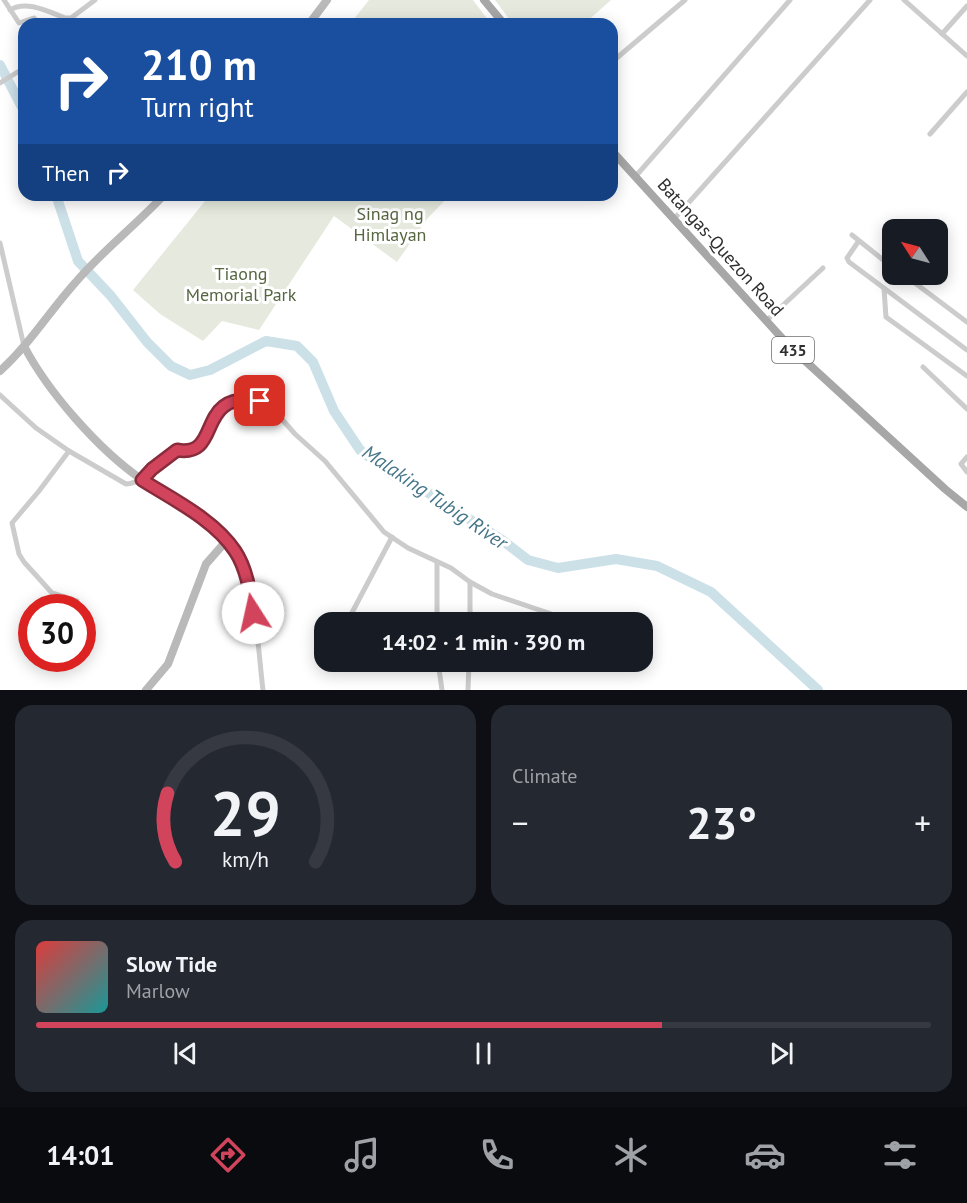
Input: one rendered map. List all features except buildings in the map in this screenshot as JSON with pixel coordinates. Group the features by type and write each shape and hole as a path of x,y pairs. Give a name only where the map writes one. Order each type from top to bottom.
{"main road":[{"path":"484,0 499,18"},
{"name":"Batangas-Quezon Road","path":"618,158 790,347 967,507"}],"street":[{"path":"4,0 18,22"},
{"path":"10,10 21,2 65,18 71,18 95,0"},
{"path":"314,18 327,0"},
{"path":"618,57 686,0"},
{"path":"635,177 790,0"},
{"path":"674,219 871,0"},
{"path":"904,0 967,56"},
{"path":"942,34 967,6"},
{"path":"0,83 18,72"},
{"path":"930,134 967,92"},
{"path":"0,371 24,346 74,284 158,201"},
{"path":"852,235 882,260"},
{"path":"858,242 847,260 967,350"},
{"path":"0,243 24,346 36,369 64,404 109,453 142,480 209,524 227,540 241,561 250,592 263,690"},
{"path":"766,321 823,268"},
{"path":"918,285 967,322"},
{"path":"884,289 886,317 967,376"},
{"path":"923,367 967,409"},
{"path":"0,395 36,428 69,451 126,484 142,480 152,469 177,450 189,452 199,448 218,410 228,402 245,399 260,401 272,408 295,434 325,461 384,531 392,537 408,548 451,568 492,594 545,612"},
{"path":"55,594 19,554 12,523 69,451"},
{"path":"967,457 961,467 967,472"},
{"path":"352,612 392,537"},
{"path":"146,690 168,664 207,564 227,540"},
{"path":"437,563 437,612"},
{"path":"470,582 470,612"},
{"path":"439,672 442,690"},
{"path":"468,690 469,672"}],"green space":[{"path":"369,0 473,0 486,18 355,18"},
{"path":"495,0 611,0 591,18 508,18"},
{"path":"205,201 444,201 427,219 397,262 334,216 259,330 222,321 203,341 160,314 133,290"}],"waterway":[{"name":"Malaking Tubig River","path":"0,65 18,100"},
{"name":"Malaking Tubig River","path":"58,201 78,261 111,296 147,342 171,366 190,375 210,370 266,341 297,346 313,362 334,411 360,450 393,475 422,489 502,540 528,560 558,568 616,559 657,566 711,592 818,690"}],"route":[{"path":"253,613 241,561 227,540 219,531 142,480 152,469 177,450 189,452 199,448 218,410 228,402 245,399 260,401"}],"park label":[{"name":"Sinag ng Himlayan","path":"390,223"},
{"name":"Tiaong Memorial Park","path":"241,283"}]}
